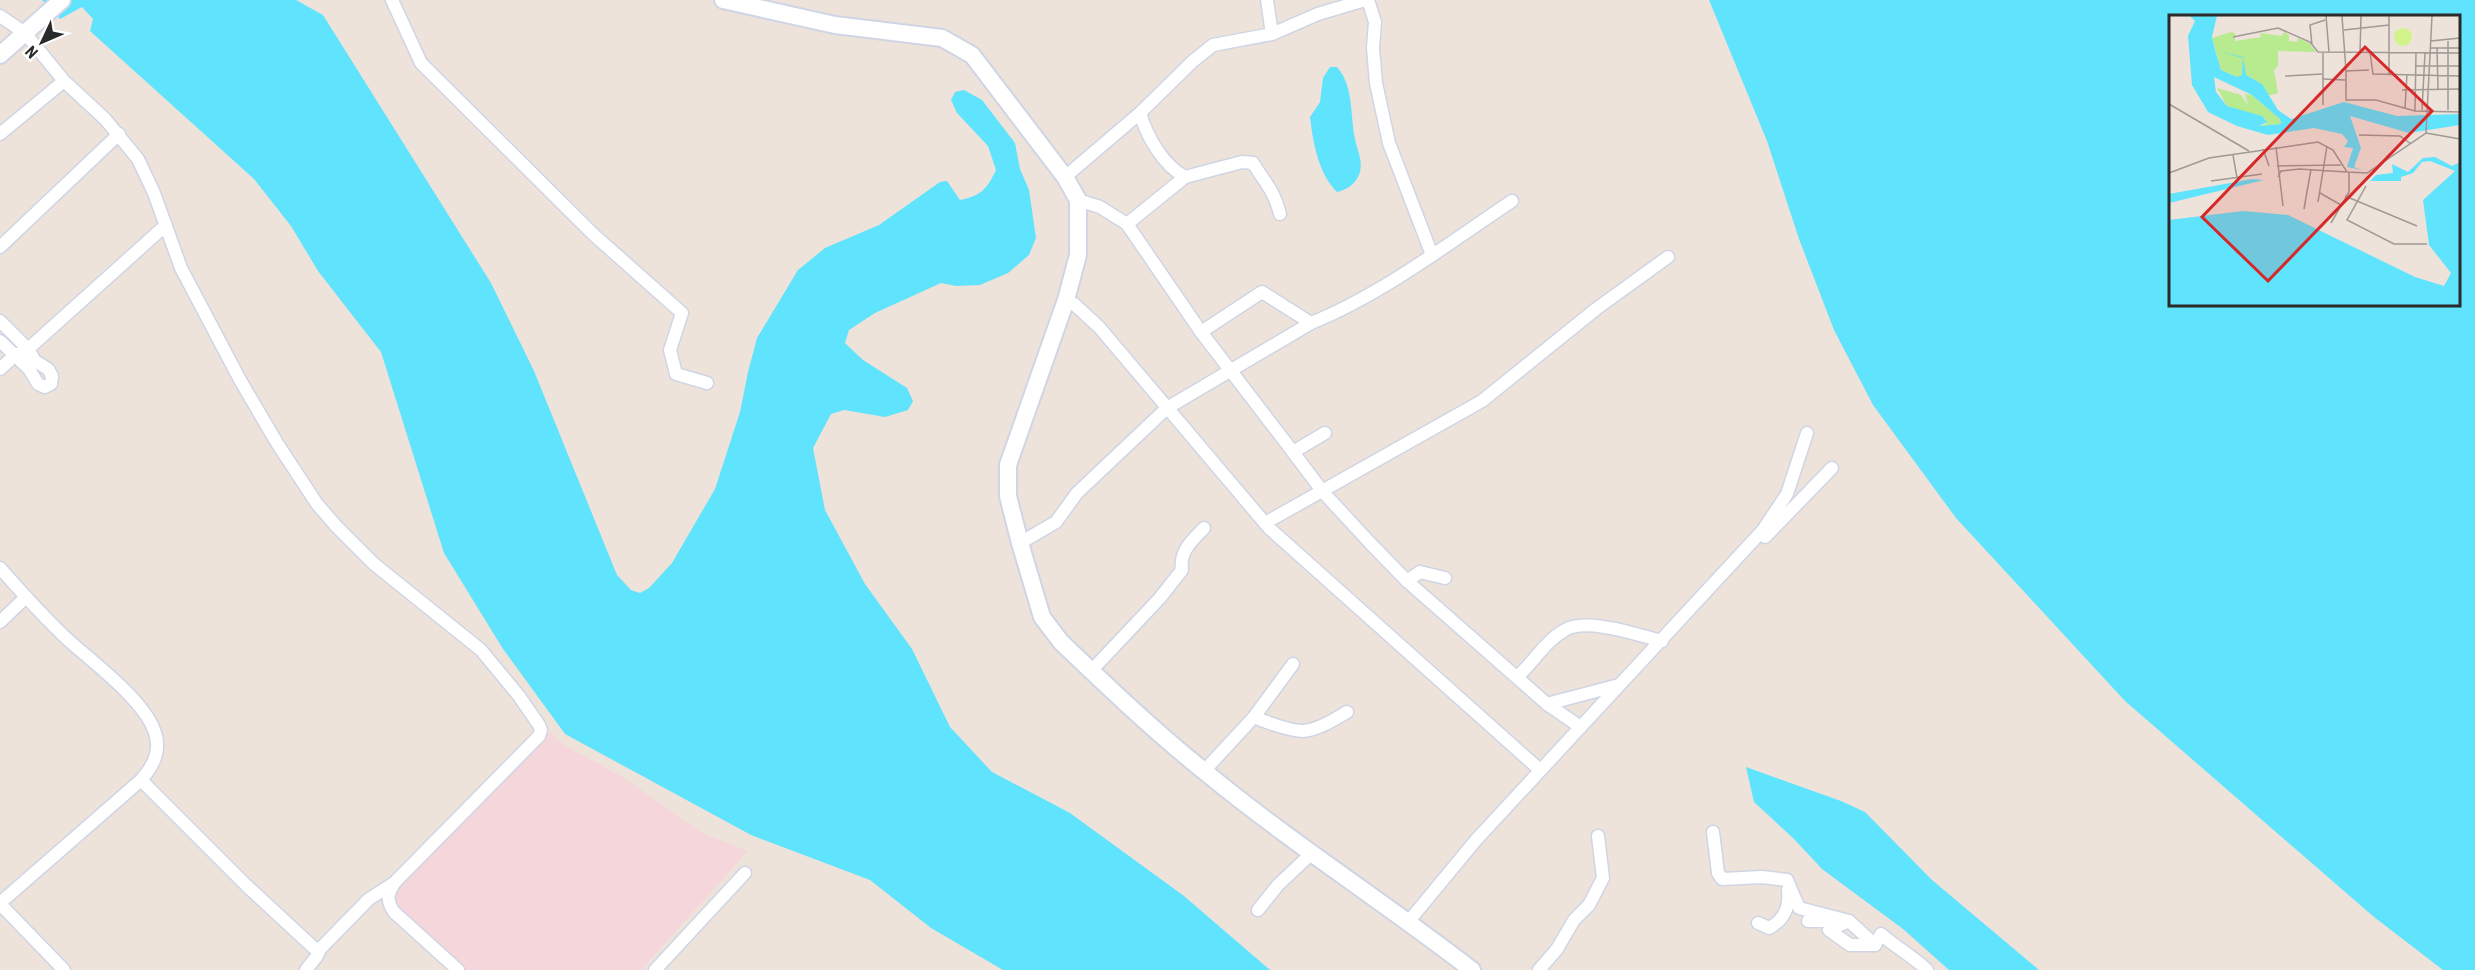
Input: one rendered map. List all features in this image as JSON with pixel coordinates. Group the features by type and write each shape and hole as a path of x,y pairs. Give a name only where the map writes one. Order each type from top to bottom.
{"main road":[{"path":"0,55 62,0"},
{"path":"723,0 835,25 942,38 972,55 1065,177 1078,200 1077,255 1066,300 1008,465 1008,496 1042,617 1061,642 1091,671 1204,771 1472,970"}],"street":[{"path":"392,0 421,63 594,235 682,313 670,350 676,374 707,383"},
{"path":"1267,0 1272,34"},
{"path":"1065,177 1140,113 1193,61 1213,45 1272,34 1318,14 1366,0 1375,22 1373,48 1376,83 1389,143 1432,255"},
{"path":"0,16 25,33 64,81 119,134 144,170 181,268 240,380 277,443 317,504 374,564 481,650 519,696 541,730 539,736 396,881 369,899 320,949 306,970"},
{"path":"0,134 64,81"},
{"path":"1140,113 1146,132 1153,144 1176,172 1185,177"},
{"path":"0,247 119,134"},
{"path":"1126,224 1185,177 1242,162 1253,163 1269,185 1280,214"},
{"path":"1078,200 1100,207 1126,224 1201,332 1323,492 1407,581 1518,676 1547,704 1579,726"},
{"path":"1020,543 1056,522 1077,493 1167,408 1432,255 1512,201"},
{"path":"0,369 14,356 28,349 166,225"},
{"path":"1265,523 1482,401 1596,309 1668,257"},
{"path":"1201,332 1263,292 1311,323"},
{"path":"1066,300 1074,304 1099,327 1265,523 1540,770"},
{"path":"0,321 28,349 35,361 45,365 51,374 52,382 47,387 39,384 29,369 0,341"},
{"path":"1293,452 1325,433"},
{"path":"1409,921 1476,840 1579,726 1763,530 1787,494 1807,433"},
{"path":"1728,566 1767,536 1832,468"},
{"path":"1091,671 1182,570 1180,558 1185,548 1204,528"},
{"path":"0,568 65,638 106,673 150,721 158,745 152,768 141,780 0,903 64,970"},
{"path":"1407,581 1420,572 1445,578"},
{"path":"0,622 26,597"},
{"path":"1518,676 1566,628 1593,624 1662,640"},
{"path":"1204,771 1254,717 1293,664"},
{"path":"1547,704 1619,685"},
{"path":"1254,717 1270,724 1304,731 1347,712"},
{"path":"141,780 306,942 320,949"},
{"path":"1713,832 1718,873 1722,879 1762,877 1787,880"},
{"path":"1539,970 1575,920 1589,905 1604,878 1598,836"},
{"path":"1258,910 1278,885 1312,853"},
{"path":"655,970 745,873"},
{"path":"1787,880 1799,908 1849,921 1875,945"},
{"path":"1758,923 1769,928 1779,922 1790,904 1787,880"},
{"path":"396,881 388,895 390,906 458,970"},
{"path":"1808,921 1849,921"},
{"path":"1849,921 1829,930 1850,945 1875,945"},
{"path":"1875,945 1881,934 1894,947 1928,970"}],"shaded area":[{"path":"549,731 564,745 623,777 702,833 748,851 641,970 463,970 396,909 394,898 399,889"}],"water":[{"path":"42,0 296,0 323,15 491,283 534,371 617,575 631,590 640,593 649,588 672,563 715,489 740,412 757,338 798,270 825,248 879,225 940,182 947,181 960,200 982,191 996,170 988,146 957,113 951,100 955,92 964,90 982,100 1015,143 1020,169 1029,190 1036,238 1029,255 1008,273 980,285 956,286 941,283 875,313 849,330 845,343 863,360 907,388 913,401 908,410 885,417 844,410 831,414 813,448 825,510 865,584 912,649 950,727 992,772 1070,813 1184,896 1270,970 1003,970 931,928 870,880 751,835 565,734 503,649 444,553 381,352 318,271 291,226 254,179 90,31 93,19 82,7 60,19"},
{"path":"1709,0 2475,0 2475,970 2443,970 2374,917 2125,701 1956,518 1873,405 1834,330 1799,239 1767,141"},
{"path":"1330,67 1337,67 1349,92 1355,139 1361,163 1359,176 1354,183 1337,192 1321,167 1310,117 1320,102 1323,78"},
{"path":"1746,767 1865,812 1932,880 2039,970 1949,970 1903,929 1822,869 1754,802"}]}
